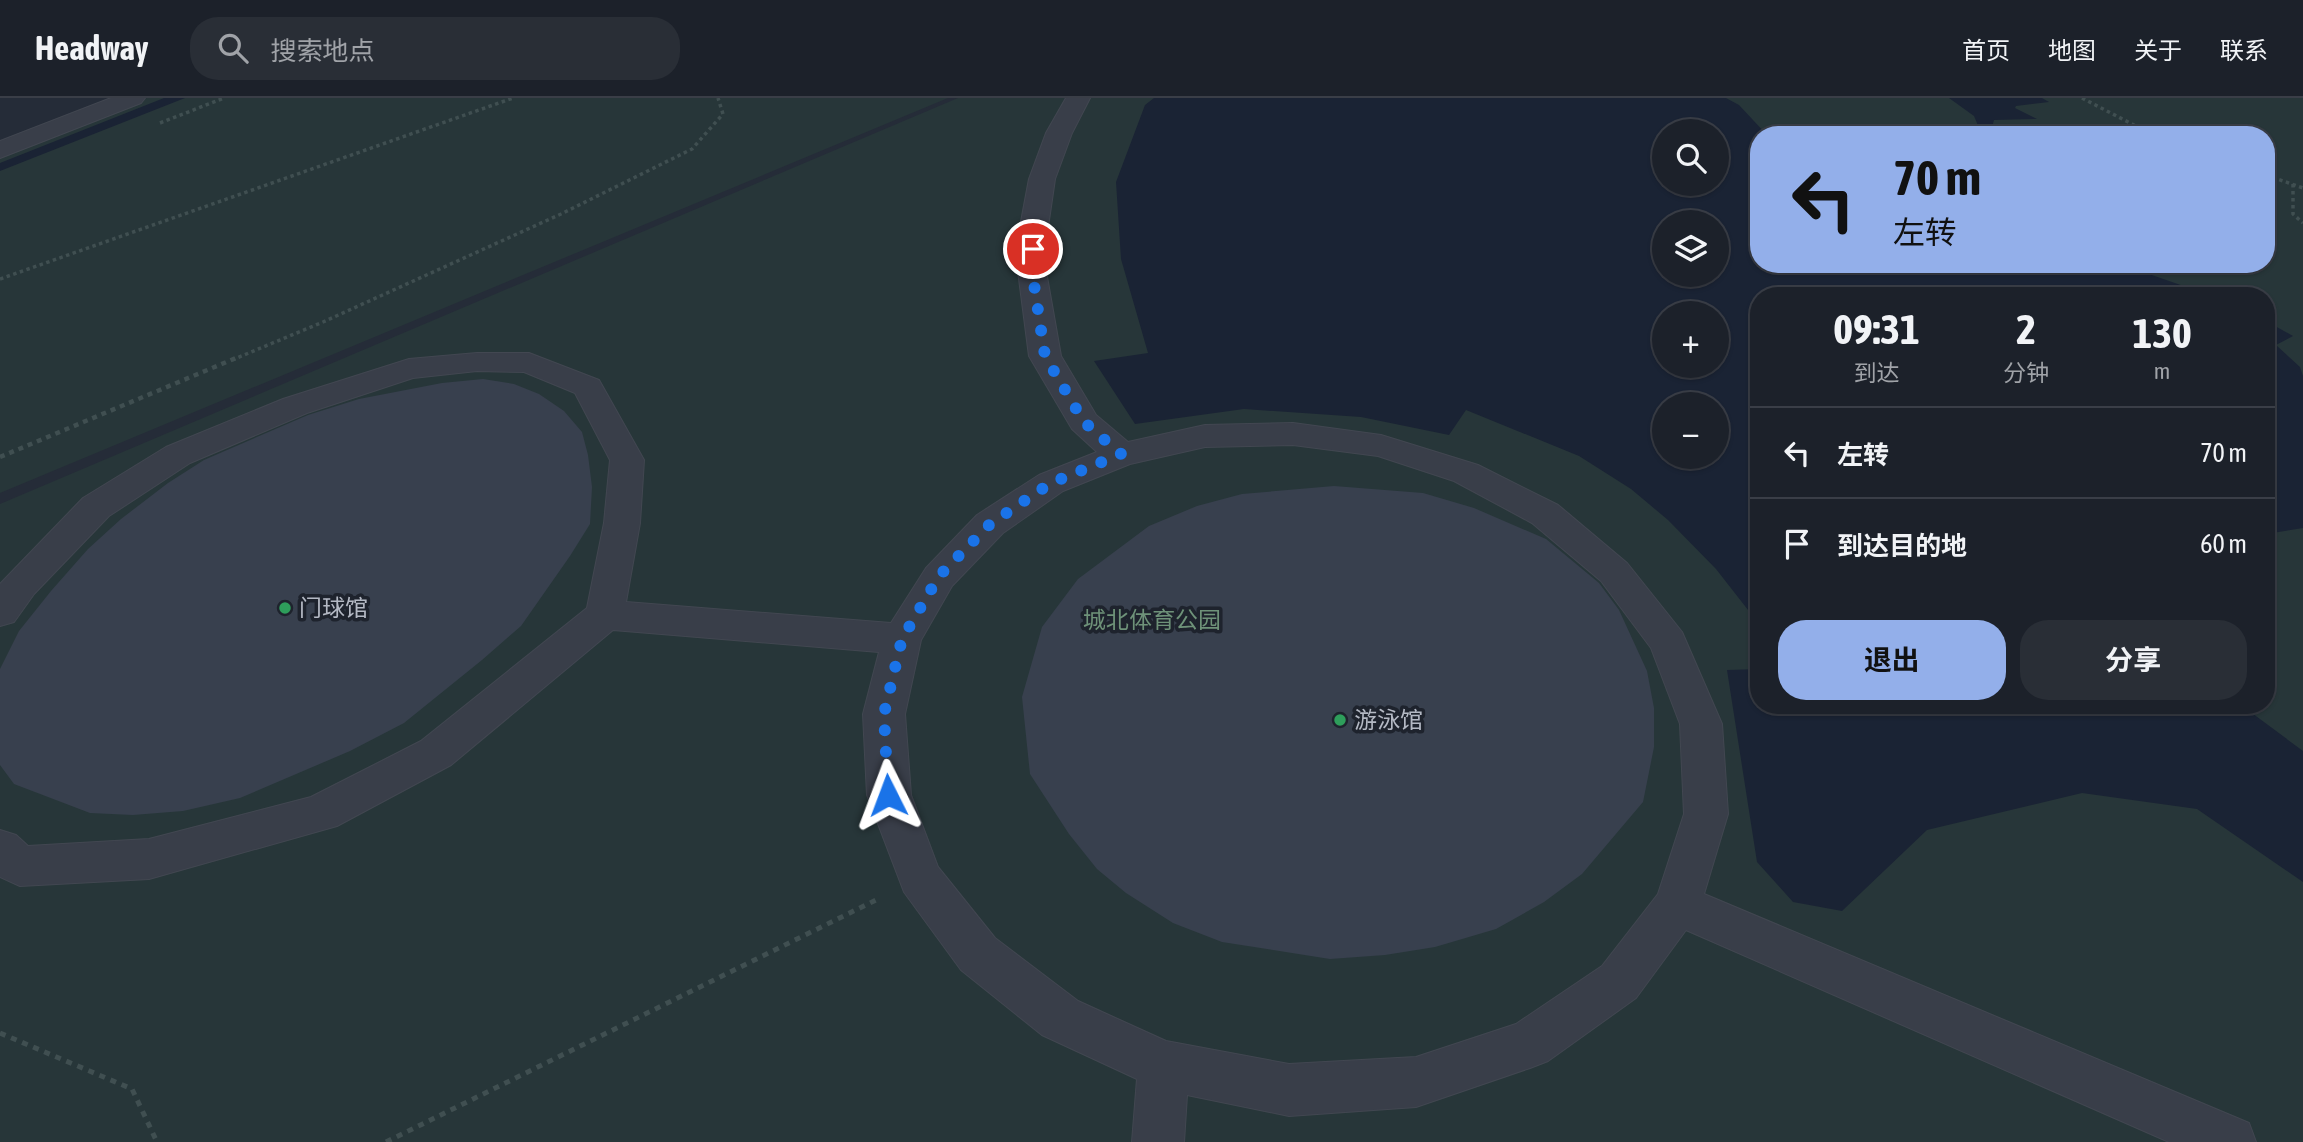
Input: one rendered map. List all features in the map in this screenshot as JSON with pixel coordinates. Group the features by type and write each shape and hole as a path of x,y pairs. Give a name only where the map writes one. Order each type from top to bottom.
{"street":[{"path":"0,150 133,98"},
{"path":"1078,98 1059,133 1042,179 1034,227 1032,271 1045,356 1084,422 1121,454"},
{"path":"0,612 21,584 96,506 178,455 295,406 409,369 477,362 529,363 588,387 627,460 622,523 604,615 436,753 321,813 149,859 19,866 0,849"},
{"path":"1293,433 1381,446 1466,473 1545,514 1614,572 1668,642 1701,724 1706,814 1678,904 1619,982 1530,1044 1416,1082 1289,1090 1163,1065 1060,1018 978,954 920,878 888,795 884,714 902,639 939,576 990,524 1051,483 1121,454 1205,436 1293,433"},
{"path":"604,615 902,639"},
{"path":"1678,904 2230,1142"},
{"path":"1158,1142 1163,1065"}],"path":[{"path":"0,279 513,98"},
{"path":"0,457 323,322 561,214 692,149 723,114 718,98"},
{"path":"2082,98 2136,126"},
{"path":"2275,178 2303,188"},
{"path":"2293,184 2293,214 2303,223"},
{"path":"386,1142 920,878"},
{"path":"0,1033 132,1089 157,1142"}],"green space":[{"path":"147,98 948,98 0,493 0,156"},
{"name":"城北体育公园","path":"958,98 2303,98 2303,1142 0,1142 0,504"}],"water":[{"path":"164,98 185,98 0,171 0,163"},
{"path":"1154,98 1726,98 1739,105 1759,126 1750,126 1750,273 2146,273 2186,287 1750,287 1750,612 1716,569 1668,520 1631,489 1579,456 1466,410 1449,435 1361,417 1244,409 1135,424 1094,361 1148,353 1121,259 1116,182 1145,105"},
{"path":"1949,98 2042,98 2049,102 2016,106 2015,108 2037,119 1994,120 1992,126 1978,126 1974,116"},
{"path":"2275,326 2293,336 2276,345 2300,367 2303,376 2303,528 2275,533"},
{"path":"1750,669 1750,714 2253,714 2303,751 2303,882 2197,809 2082,793 1927,830 1842,911 1793,902 1757,862 1727,670"}],"building":[{"name":"门球馆","path":"483,379 514,384 539,394 564,411 582,432 592,487 590,524 570,556 521,626 482,660 404,723 350,751 240,798 183,811 133,815 90,813 14,784 0,765 0,669 19,631 51,591 88,549 121,519 168,483 204,460 308,415 359,399 442,383"},
{"name":"游泳馆","path":"1334,486 1423,493 1474,508 1546,539 1599,583 1619,610 1647,671 1654,708 1654,747 1643,802 1582,874 1544,902 1496,929 1435,947 1385,955 1330,959 1222,942 1173,923 1126,893 1097,869 1069,834 1030,774 1022,697 1042,627 1078,579 1149,526 1197,506 1242,494"}],"place":[{"name":"门球馆","path":"285,608"},
{"name":"游泳馆","path":"1340,720"}],"route":[{"path":"888,795 884,714 902,639 939,576 990,524 1051,483 1121,454 1084,422 1045,356 1032,271 1033,249"}]}
